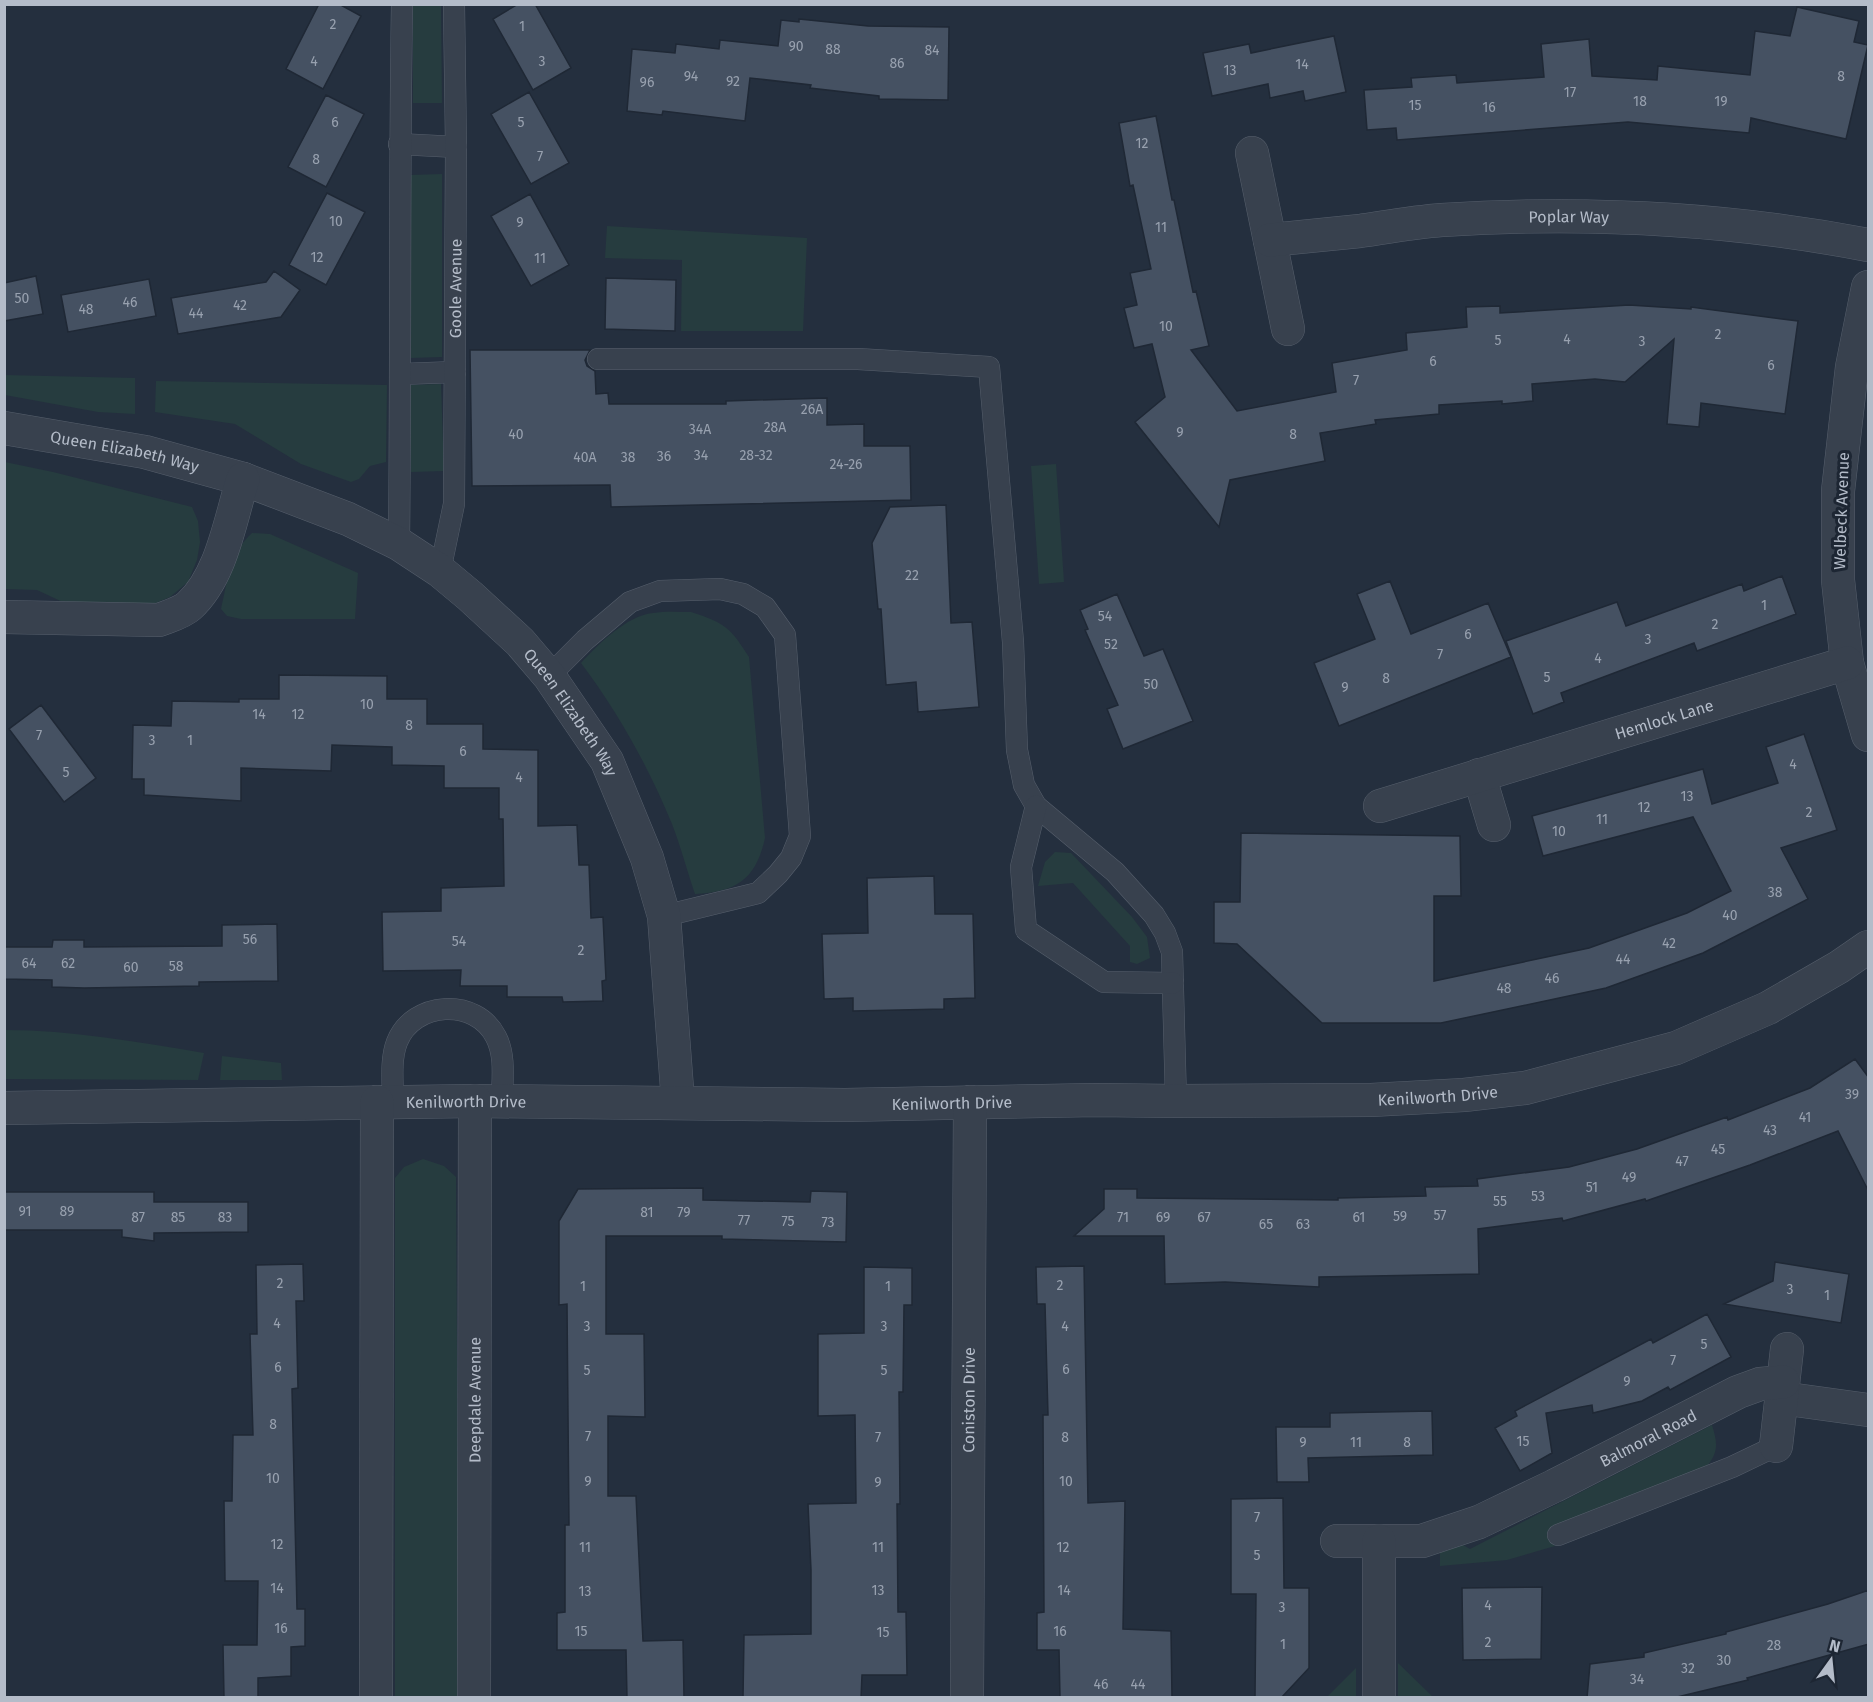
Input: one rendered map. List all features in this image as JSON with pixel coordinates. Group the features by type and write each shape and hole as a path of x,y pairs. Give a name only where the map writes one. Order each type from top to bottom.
{"street":[{"path":"1252,153 1288,329"},
{"name":"Poplar Way","path":"1270,240 1440,220 1565,216 1713,223 1801,232 1869,245"},
{"name":"Welbeck Avenue","path":"1869,287 1852,367 1838,491 1838,580 1847,663 1869,735"},
{"name":"Queen Elizabeth Way","path":"4,428 145,452 243,479 348,519 399,544 440,571 520,642 549,676 607,761 647,858 664,916 678,1102"},
{"path":"4,617 159,620 182,610 212,577 243,479"},
{"name":"Hemlock Lane","path":"1380,806 1847,663"},
{"path":"1479,775 1494,825"},
{"name":"Kenilworth Drive","path":"4,1108 489,1101 845,1104 1096,1100 1371,1100 1464,1095 1525,1088 1676,1048 1768,1008 1869,947"},
{"name":"Deepdale Avenue","path":"474,1698 489,1101"},
{"path":"376,1698 385,1102"},
{"name":"Coniston Drive","path":"967,1698 970,1102"},
{"path":"1776,1446 1787,1349"},
{"name":"Balmoral Road","path":"1337,1541 1422,1541 1479,1522 1738,1392 1760,1384 1869,1410"},
{"path":"1379,1541 1379,1698"}],"lane":[{"path":"399,544 401,374 399,144 402,4"},
{"name":"Goole Avenue","path":"440,571 454,504 456,147 454,4"},
{"path":"399,144 456,147"},
{"path":"598,359 858,359 989,368 1013,642 1017,750 1024,785 1036,806 1115,872 1154,915 1165,933 1172,952 1176,1101"},
{"path":"401,374 454,372"},
{"path":"549,676 585,640 630,602 660,591 720,589 743,594 765,607 785,635 800,836 791,858 758,893 664,916"},
{"path":"1036,806 1021,867 1026,930 1104,982 1173,984"},
{"path":"385,1102 397,1043 406,1027 429,1011 444,1008 474,1015 496,1036 501,1051 489,1101"},
{"path":"1558,1535 1732,1467 1776,1446"}],"green space":[{"path":"413,5 441,5 442,103 413,103"},
{"path":"442,174 442,357 410,358 410,175"},
{"path":"607,226 807,238 803,331 681,331 682,260 605,258"},
{"path":"4,375 135,378 135,414 98,412 5,395"},
{"path":"156,381 387,385 386,462 370,466 359,479 351,482 301,464 235,424 155,412"},
{"path":"441,384 444,471 411,472 409,385"},
{"path":"5,462 192,507 198,521 200,542 197,560 188,582 170,597 151,605 67,604 37,590 5,589"},
{"path":"1056,464 1064,582 1039,584 1031,466"},
{"path":"252,533 270,534 358,573 355,619 241,619 227,616 221,609 231,568 238,550"},
{"path":"658,612 691,612 712,619 726,627 749,657 765,838 756,864 742,881 722,890 695,894 675,833 653,782 620,721 581,663 614,632 633,619"},
{"path":"1055,852 1071,853 1132,917 1147,937 1150,958 1137,964 1130,962 1130,946 1073,883 1038,886 1045,862"},
{"path":"5,1030 80,1034 204,1053 198,1080 5,1079"},
{"path":"222,1056 281,1063 282,1080 220,1080"},
{"path":"423,1159 444,1166 456,1177 459,1697 395,1698 395,1178 404,1167"},
{"path":"1712,1425 1716,1446 1708,1465 1549,1529 1555,1546 1507,1560 1440,1566 1440,1549 1456,1541 1470,1549"},
{"path":"1398,1663 1433,1697 1398,1697"},
{"path":"1356,1668 1356,1697 1327,1697"}],"building":[{"path":"319,4 339,4 361,16 323,89 286,69"},
{"path":"518,4 535,4 571,68 533,90 493,19"},
{"path":"1797,7 1859,21 1854,42 1868,45 1846,139 1751,118 1749,133 1628,122 1397,140 1396,128 1367,130 1364,90 1412,87 1411,78 1456,75 1457,83 1544,77 1541,44 1589,39 1592,76 1657,80 1658,66 1750,75 1755,31 1790,36"},
{"path":"799,19 868,26 949,27 948,100 879,99 879,96 750,78 745,121 663,111 662,115 627,111 632,49 675,53 676,44 719,49 720,40 778,46 781,20 799,22"},
{"path":"1334,36 1346,92 1305,101 1303,91 1270,98 1268,84 1212,96 1203,53 1249,44 1251,53"},
{"path":"529,92 569,163 531,184 491,114"},
{"path":"326,95 364,114 326,187 288,167"},
{"path":"1156,116 1193,292 1196,291 1209,346 1191,350 1237,411 1336,392 1332,363 1407,350 1406,333 1467,327 1466,307 1500,306 1500,313 1629,305 1691,309 1691,307 1798,321 1785,414 1701,403 1699,427 1667,424 1674,339 1625,382 1595,379 1532,384 1533,401 1439,405 1439,414 1375,420 1376,424 1320,433 1325,461 1230,480 1219,527 1135,422 1165,397 1152,344 1134,348 1124,308 1137,305 1130,273 1151,269 1133,185 1130,186 1119,123"},
{"path":"327,193 365,212 326,285 289,265"},
{"path":"530,194 569,265 531,286 491,216"},
{"path":"274,271 300,290 281,317 178,334 171,298 266,282"},
{"path":"36,276 43,314 4,321 4,283"},
{"path":"606,278 676,280 675,331 605,329"},
{"path":"149,279 156,316 68,332 61,295"},
{"path":"470,350 590,350 585,360 587,366 595,371 596,394 608,393 609,404 726,404 726,401 827,398 827,425 864,424 864,446 910,446 911,500 611,507 610,485 472,486"},
{"path":"946,505 951,623 972,622 979,707 918,712 916,682 886,685 881,609 878,609 872,543 890,507"},
{"path":"1782,576 1796,614 1697,651 1694,643 1561,693 1564,702 1533,714 1506,641 1617,602 1626,626 1742,584 1744,591"},
{"path":"1390,581 1411,634 1488,603 1511,657 1339,726 1314,663 1375,639 1357,594"},
{"path":"1117,594 1144,656 1163,649 1193,721 1123,749 1107,709 1118,705 1085,630 1088,629 1080,610"},
{"path":"279,675 387,676 387,699 427,699 427,724 483,724 483,749 538,750 538,826 577,825 579,865 589,865 591,918 603,917 606,980 602,981 603,1001 563,1002 562,997 507,997 507,986 460,986 461,970 383,971 382,912 441,911 441,888 504,886 503,819 499,819 499,788 444,788 444,766 392,765 392,747 332,745 331,771 241,768 241,801 144,795 144,779 132,779 133,725 171,726 172,701 239,702 239,699 279,699"},
{"path":"41,705 96,778 64,802 9,729"},
{"path":"1804,734 1837,830 1781,848 1808,899 1703,953 1606,988 1441,1023 1322,1023 1237,944 1214,943 1214,902 1240,902 1241,833 1460,836 1461,896 1434,896 1434,981 1589,948 1687,913 1731,891 1693,817 1543,856 1532,816 1703,769 1712,804 1778,783 1766,747"},
{"path":"934,876 935,914 973,914 975,998 944,999 944,1009 853,1011 853,998 824,999 822,934 868,933 867,878"},
{"path":"277,924 278,981 199,982 199,986 84,988 52,987 52,980 4,979 4,947 52,947 53,940 84,940 84,947 222,946 222,925"},
{"path":"1855,1059 1869,1078 1869,1192 1838,1131 1750,1165 1646,1201 1645,1199 1563,1221 1562,1218 1478,1229 1479,1274 1319,1277 1319,1287 1225,1282 1165,1284 1164,1236 1074,1236 1104,1209 1104,1189 1137,1189 1137,1198 1338,1200 1338,1198 1426,1196 1425,1187 1478,1186 1477,1179 1569,1167 1637,1149 1727,1117 1728,1120 1810,1088"},
{"path":"703,1188 703,1200 810,1202 811,1191 847,1192 846,1242 722,1239 722,1236 606,1236 606,1334 644,1334 645,1417 608,1416 608,1496 636,1496 643,1641 683,1640 684,1698 627,1698 626,1650 557,1650 557,1613 565,1612 565,1525 569,1525 567,1304 559,1305 559,1221 578,1189"},
{"path":"4,1192 154,1192 154,1202 248,1202 248,1232 154,1233 154,1241 122,1237 122,1230 4,1230"},
{"path":"1775,1262 1849,1274 1841,1323 1724,1304 1773,1281"},
{"path":"303,1264 304,1301 296,1301 298,1388 292,1389 297,1609 305,1609 305,1646 291,1647 291,1676 258,1678 258,1698 224,1698 223,1645 257,1645 258,1581 225,1581 224,1501 232,1501 233,1435 253,1435 250,1334 257,1334 256,1265"},
{"path":"1084,1266 1088,1503 1125,1501 1123,1629 1171,1631 1172,1698 1060,1698 1059,1650 1037,1650 1037,1613 1044,1612 1043,1415 1048,1415 1045,1304 1037,1304 1036,1267"},
{"path":"864,1267 912,1268 912,1305 904,1305 903,1392 899,1392 900,1504 897,1504 898,1612 906,1612 907,1675 862,1675 861,1698 743,1698 744,1635 811,1634 808,1504 856,1503 855,1415 818,1416 818,1334 864,1333"},
{"path":"1707,1314 1731,1357 1670,1390 1668,1387 1642,1401 1593,1413 1592,1405 1546,1413 1552,1453 1520,1471 1495,1428 1517,1416 1515,1411 1651,1339 1653,1343"},
{"path":"1432,1411 1433,1455 1308,1458 1309,1482 1277,1482 1276,1427 1330,1427 1330,1413"},
{"path":"1283,1498 1284,1588 1309,1588 1309,1668 1281,1698 1255,1698 1256,1594 1231,1594 1231,1499"},
{"path":"1542,1587 1541,1659 1463,1660 1462,1588"},
{"path":"1869,1590 1869,1644 1747,1678 1748,1680 1673,1698 1587,1698 1590,1664 1644,1657 1644,1653 1726,1634 1726,1632 1828,1604"}]}
